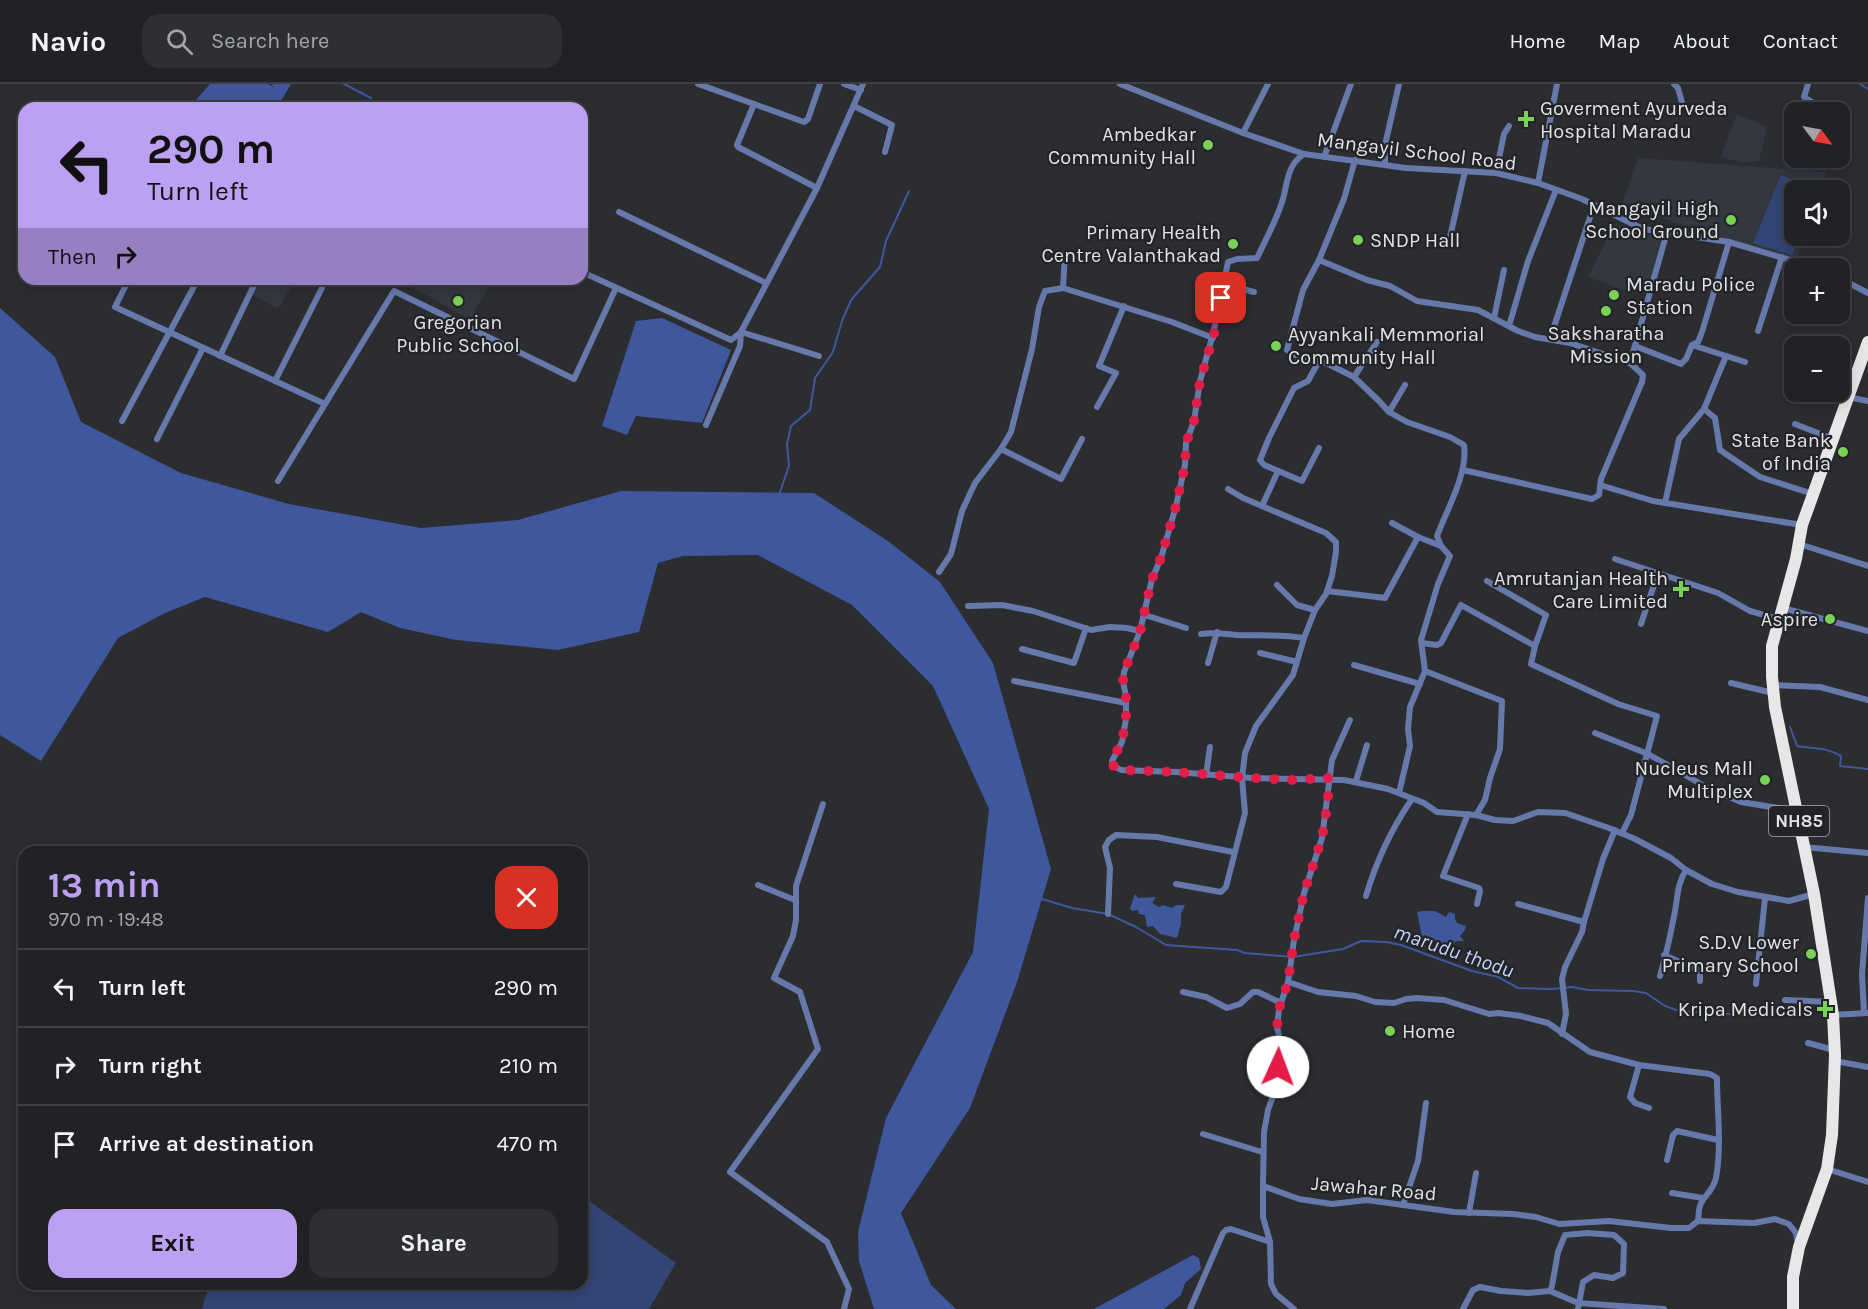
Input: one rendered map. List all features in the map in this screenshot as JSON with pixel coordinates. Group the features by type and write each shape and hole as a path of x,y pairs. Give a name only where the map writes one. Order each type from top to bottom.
{"highway":[{"name":"NH85","path":"1850,392 1868,342"},
{"name":"NH85","path":"1793,1309 1793,1277 1799,1247 1827,1169 1832,1136 1835,1056 1833,1015 1814,894 1773,689 1772,646 1796,559 1802,525 1846,402"}],"street":[{"path":"698,84 804,122 808,119 820,84"},
{"path":"706,425 740,346 741,332 817,188 862,87 844,84"},
{"name":"Mangayil School Road","path":"1120,84 1141,87 1243,133 1304,154 1385,165 1496,173 1538,183 1594,205 1643,229 1728,242 1785,258"},
{"path":"1243,133 1268,84"},
{"path":"1324,157 1351,84"},
{"path":"1385,165 1385,145 1399,84"},
{"path":"1538,183 1557,84"},
{"path":"1674,84 1678,88 1683,106"},
{"path":"1808,84 1804,97 1812,102"},
{"path":"754,104 741,132 738,147 817,188"},
{"path":"854,106 892,125 885,152"},
{"path":"1496,173 1504,134 1509,126"},
{"path":"1304,154 1297,159 1290,170 1282,204 1257,258 1228,262 1213,338 1200,381 1194,421 1186,443 1185,465 1176,506 1161,558 1152,579 1140,632 1124,672 1126,719 1122,742 1112,760 1114,768 1242,778 1291,780 1328,778 1356,781 1399,793 1437,812 1476,815 1495,820 1514,821 1538,812 1565,813 1622,833 1671,858 1686,870 1712,884 1738,892 1789,901 1814,894"},
{"path":"1355,160 1344,199 1319,260 1303,290 1287,350 1297,356 1326,363 1354,377 1389,412 1407,422 1450,437 1464,445 1466,457 1437,537 1450,556 1428,614 1422,643 1425,671 1410,707 1408,729 1410,746 1399,793"},
{"path":"1450,237 1465,171"},
{"path":"1509,326 1528,261 1556,190"},
{"path":"1550,339 1594,205"},
{"path":"619,212 766,283"},
{"path":"1630,363 1668,232"},
{"path":"1635,346 1681,364 1686,359 1692,345 1698,342 1702,332 1728,242"},
{"path":"1062,288 1065,254"},
{"path":"1758,331 1782,257"},
{"path":"1319,260 1367,280 1390,286 1417,301 1478,310 1535,337 1570,343 1630,363 1643,375 1616,441 1600,485 1599,495 1592,499 1463,470"},
{"path":"1494,318 1504,270"},
{"path":"588,275 731,340 741,332"},
{"path":"1224,284 1254,292"},
{"path":"1850,284 1868,293"},
{"path":"126,285 115,307 325,404"},
{"path":"122,421 195,285"},
{"path":"220,356 254,285"},
{"path":"275,381 322,288"},
{"path":"278,482 394,291 574,379 616,288"},
{"path":"939,572 951,554 962,511 975,483 1011,432 1032,349 1039,307 1045,291 1062,288 1124,306 1213,338"},
{"path":"1097,407 1116,373 1099,366 1124,306"},
{"path":"741,332 819,356"},
{"path":"1354,377 1377,342"},
{"path":"1692,345 1745,362"},
{"path":"157,439 203,348"},
{"path":"1665,503 1679,440 1704,409 1726,356"},
{"path":"1319,448 1302,481 1264,465 1260,460 1294,388 1308,381 1320,361"},
{"path":"1389,412 1406,385"},
{"path":"1850,397 1868,401"},
{"path":"1704,409 1715,418 1720,450 1760,477 1813,494"},
{"path":"1795,424 1833,439"},
{"path":"1001,449 1061,479 1082,439"},
{"path":"1262,506 1278,471"},
{"path":"1600,485 1665,503 1802,525"},
{"path":"1176,884 1221,892 1226,886 1245,813 1242,778 1245,753 1256,726 1293,675 1304,638 1327,591 1335,560 1335,542 1326,532 1262,506 1228,489"},
{"path":"1392,523 1441,546"},
{"path":"1327,591 1385,598 1418,537"},
{"path":"1798,544 1868,566"},
{"path":"1615,559 1718,593 1750,611 1780,613 1868,631"},
{"path":"1641,624 1658,573"},
{"path":"1487,581 1546,615 1531,664 1618,704 1658,716 1631,815 1622,833"},
{"path":"1277,585 1297,605 1316,610"},
{"path":"968,606 1002,605 1034,611 1091,630 1110,627 1127,628 1140,632"},
{"path":"1422,643 1437,645 1441,643 1461,605 1535,646"},
{"path":"1145,615 1186,628"},
{"path":"1022,649 1074,663 1086,628"},
{"path":"1201,634 1217,632 1236,635 1287,635 1304,638"},
{"path":"1208,663 1217,632"},
{"path":"1260,653 1297,662"},
{"path":"1354,665 1420,684"},
{"path":"1425,671 1502,701 1500,749 1485,800 1476,815"},
{"path":"1014,681 1126,703"},
{"path":"1731,683 1773,689 1820,687 1868,700"},
{"path":"1294,1309 1276,1294 1271,1284 1270,1242 1263,1216 1262,1152 1264,1132 1276,1088 1281,1044 1277,1027 1281,1003 1288,982 1304,893 1322,838 1332,760 1350,720"},
{"path":"1595,733 1648,754 1708,788 1741,802 1797,811"},
{"path":"1356,781 1366,744"},
{"path":"1206,775 1210,747"},
{"path":"1366,896 1373,873 1400,817 1412,799"},
{"path":"824,804 796,886 796,920 793,936 774,978 800,992 818,1049 730,1172 827,1242 849,1289 844,1309"},
{"path":"1468,814 1443,876 1479,888 1478,904"},
{"path":"1562,1034 1566,1014 1562,979 1565,967 1582,932 1603,859 1615,830"},
{"path":"1108,914 1110,868 1106,847 1109,840 1116,835 1157,837 1233,852"},
{"path":"1804,847 1868,853"},
{"path":"1660,976 1680,880 1686,870"},
{"path":"758,885 795,900"},
{"path":"1756,984 1766,898"},
{"path":"1833,1015 1866,1013 1862,974 1868,898"},
{"path":"1518,904 1584,922"},
{"path":"1664,955 1695,967 1700,971 1700,981"},
{"path":"1288,982 1318,992 1356,996 1375,1002 1394,1003 1417,998 1444,1000 1489,1014 1521,1016 1548,1023 1590,1052 1639,1065 1710,1074 1717,1078 1716,1178 1711,1193 1703,1198 1698,1221"},
{"path":"1183,992 1206,997 1227,1008 1240,1004 1254,992 1281,1003"},
{"path":"1785,1000 1831,1002"},
{"path":"1808,1043 1835,1056 1868,1067"},
{"path":"1639,1065 1629,1096 1635,1103 1649,1108"},
{"path":"1403,1205 1418,1161 1426,1103"},
{"path":"1667,1160 1673,1135 1677,1131 1718,1140"},
{"path":"1203,1134 1262,1152"},
{"path":"1827,1169 1868,1182"},
{"path":"1469,1214 1476,1173"},
{"name":"Jawahar Road","path":"1263,1186 1299,1198 1332,1203 1367,1200 1469,1214 1513,1214 1536,1217 1558,1224 1609,1221 1689,1228 1698,1221 1754,1223 1775,1220 1789,1224 1796,1233 1799,1247"},
{"path":"1672,1193 1703,1198"},
{"path":"1190,1309 1226,1230 1232,1229 1270,1242"},
{"path":"1550,1291 1558,1252 1565,1235 1587,1233 1614,1235 1623,1244 1623,1273 1613,1278 1594,1275 1583,1282 1578,1306"},
{"path":"1463,1309 1473,1290 1480,1287 1501,1292 1543,1293 1550,1291 1578,1306 1664,1309"}],"shaded area":[{"path":"210,84 268,84 275,88 271,84 291,84 280,102 194,102"},
{"path":"1737,114 1767,127 1759,161 1744,163 1721,157"},
{"name":"Mangayil High School Ground","path":"1638,158 1826,172 1823,180 1784,180 1784,246 1802,246 1797,258 1784,258 1622,205"},
{"path":"1781,175 1793,180 1784,180 1784,246 1796,246 1792,255 1753,243"},
{"path":"1614,225 1661,237 1649,293 1627,291 1588,277"},
{"path":"255,285 292,285 278,309 251,294"},
{"name":"Gregorian Public School","path":"409,285 490,285 470,320"},
{"path":"0,308 55,357 81,422 181,473 289,504 421,528 518,520 621,491 814,493 888,541 940,582 993,663 1051,869 1017,982 970,1108 901,1213 931,1285 956,1309 874,1309 859,1261 858,1232 886,1118 973,952 989,809 933,686 852,605 758,555 683,556 658,563 639,632 558,650 456,640 400,628 361,612 328,632 205,597 165,613 118,638 41,761 0,735"},
{"path":"662,318 731,350 702,423 636,416 627,435 602,426 636,321"},
{"path":"1135,894 1138,898 1156,897 1152,903 1159,907 1163,905 1172,908 1176,905 1185,905 1177,938 1160,934 1153,926 1147,927 1145,915 1139,914 1138,910 1132,911 1130,908"},
{"path":"1435,911 1446,917 1449,912 1455,914 1457,923 1466,926 1460,936 1464,941 1456,941 1452,946 1422,937 1417,912"},
{"path":"588,1200 676,1263 649,1309 202,1309 207,1290 588,1290"},
{"path":"1193,1255 1199,1258 1201,1269 1185,1283 1181,1295 1164,1309 1094,1309"}],"waterway":[{"path":"344,84 371,98"},
{"path":"1860,84 1868,89"},
{"path":"780,492 789,466 787,444 791,426 810,410 815,378 833,352 851,300 880,267 886,241 909,191"},
{"path":"1790,727 1797,746 1835,753 1841,756 1840,766 1868,769"},
{"name":"marudu thodu","path":"1042,899 1072,908 1108,914 1166,945 1293,957 1343,949 1361,941 1386,942 1401,945 1472,971 1498,977 1518,988 1572,987 1588,990 1633,991 1646,993 1665,1006 1679,1011 1732,1014"}],"place":[{"name":"Goverment Ayurveda Hospital Maradu","path":"1526,119"},
{"name":"Ambedkar Community Hall","path":"1208,145"},
{"name":"Mangayil High School Ground","path":"1731,220"},
{"name":"SNDP Hall","path":"1358,240"},
{"name":"Primary Health Centre Valanthakad","path":"1233,244"},
{"name":"Maradu Police Station","path":"1614,295"},
{"name":"Gregorian Public School","path":"458,301"},
{"name":"Saksharatha Mission","path":"1606,311"},
{"name":"Ayyankali Memmorial Community Hall","path":"1276,346"},
{"name":"State Bank of India","path":"1843,452"},
{"name":"Amrutanjan Health Care Limited","path":"1681,589"},
{"name":"Aspire","path":"1830,619"},
{"name":"Nucleus Mall Multiplex","path":"1765,780"},
{"name":"S.D.V Lower Primary School","path":"1811,954"},
{"name":"Kripa Medicals","path":"1825,1009"},
{"name":"Home","path":"1390,1031"}],"route":[{"path":"1221,298 1214,334 1200,381 1194,421 1186,443 1185,465 1168,537 1152,579 1140,632 1124,672 1126,719 1122,742 1112,760 1112,765 1121,770 1252,778 1291,780 1328,778 1328,801 1322,838 1304,893 1288,982 1279,1009 1277,1027 1281,1044 1278,1067"}]}
